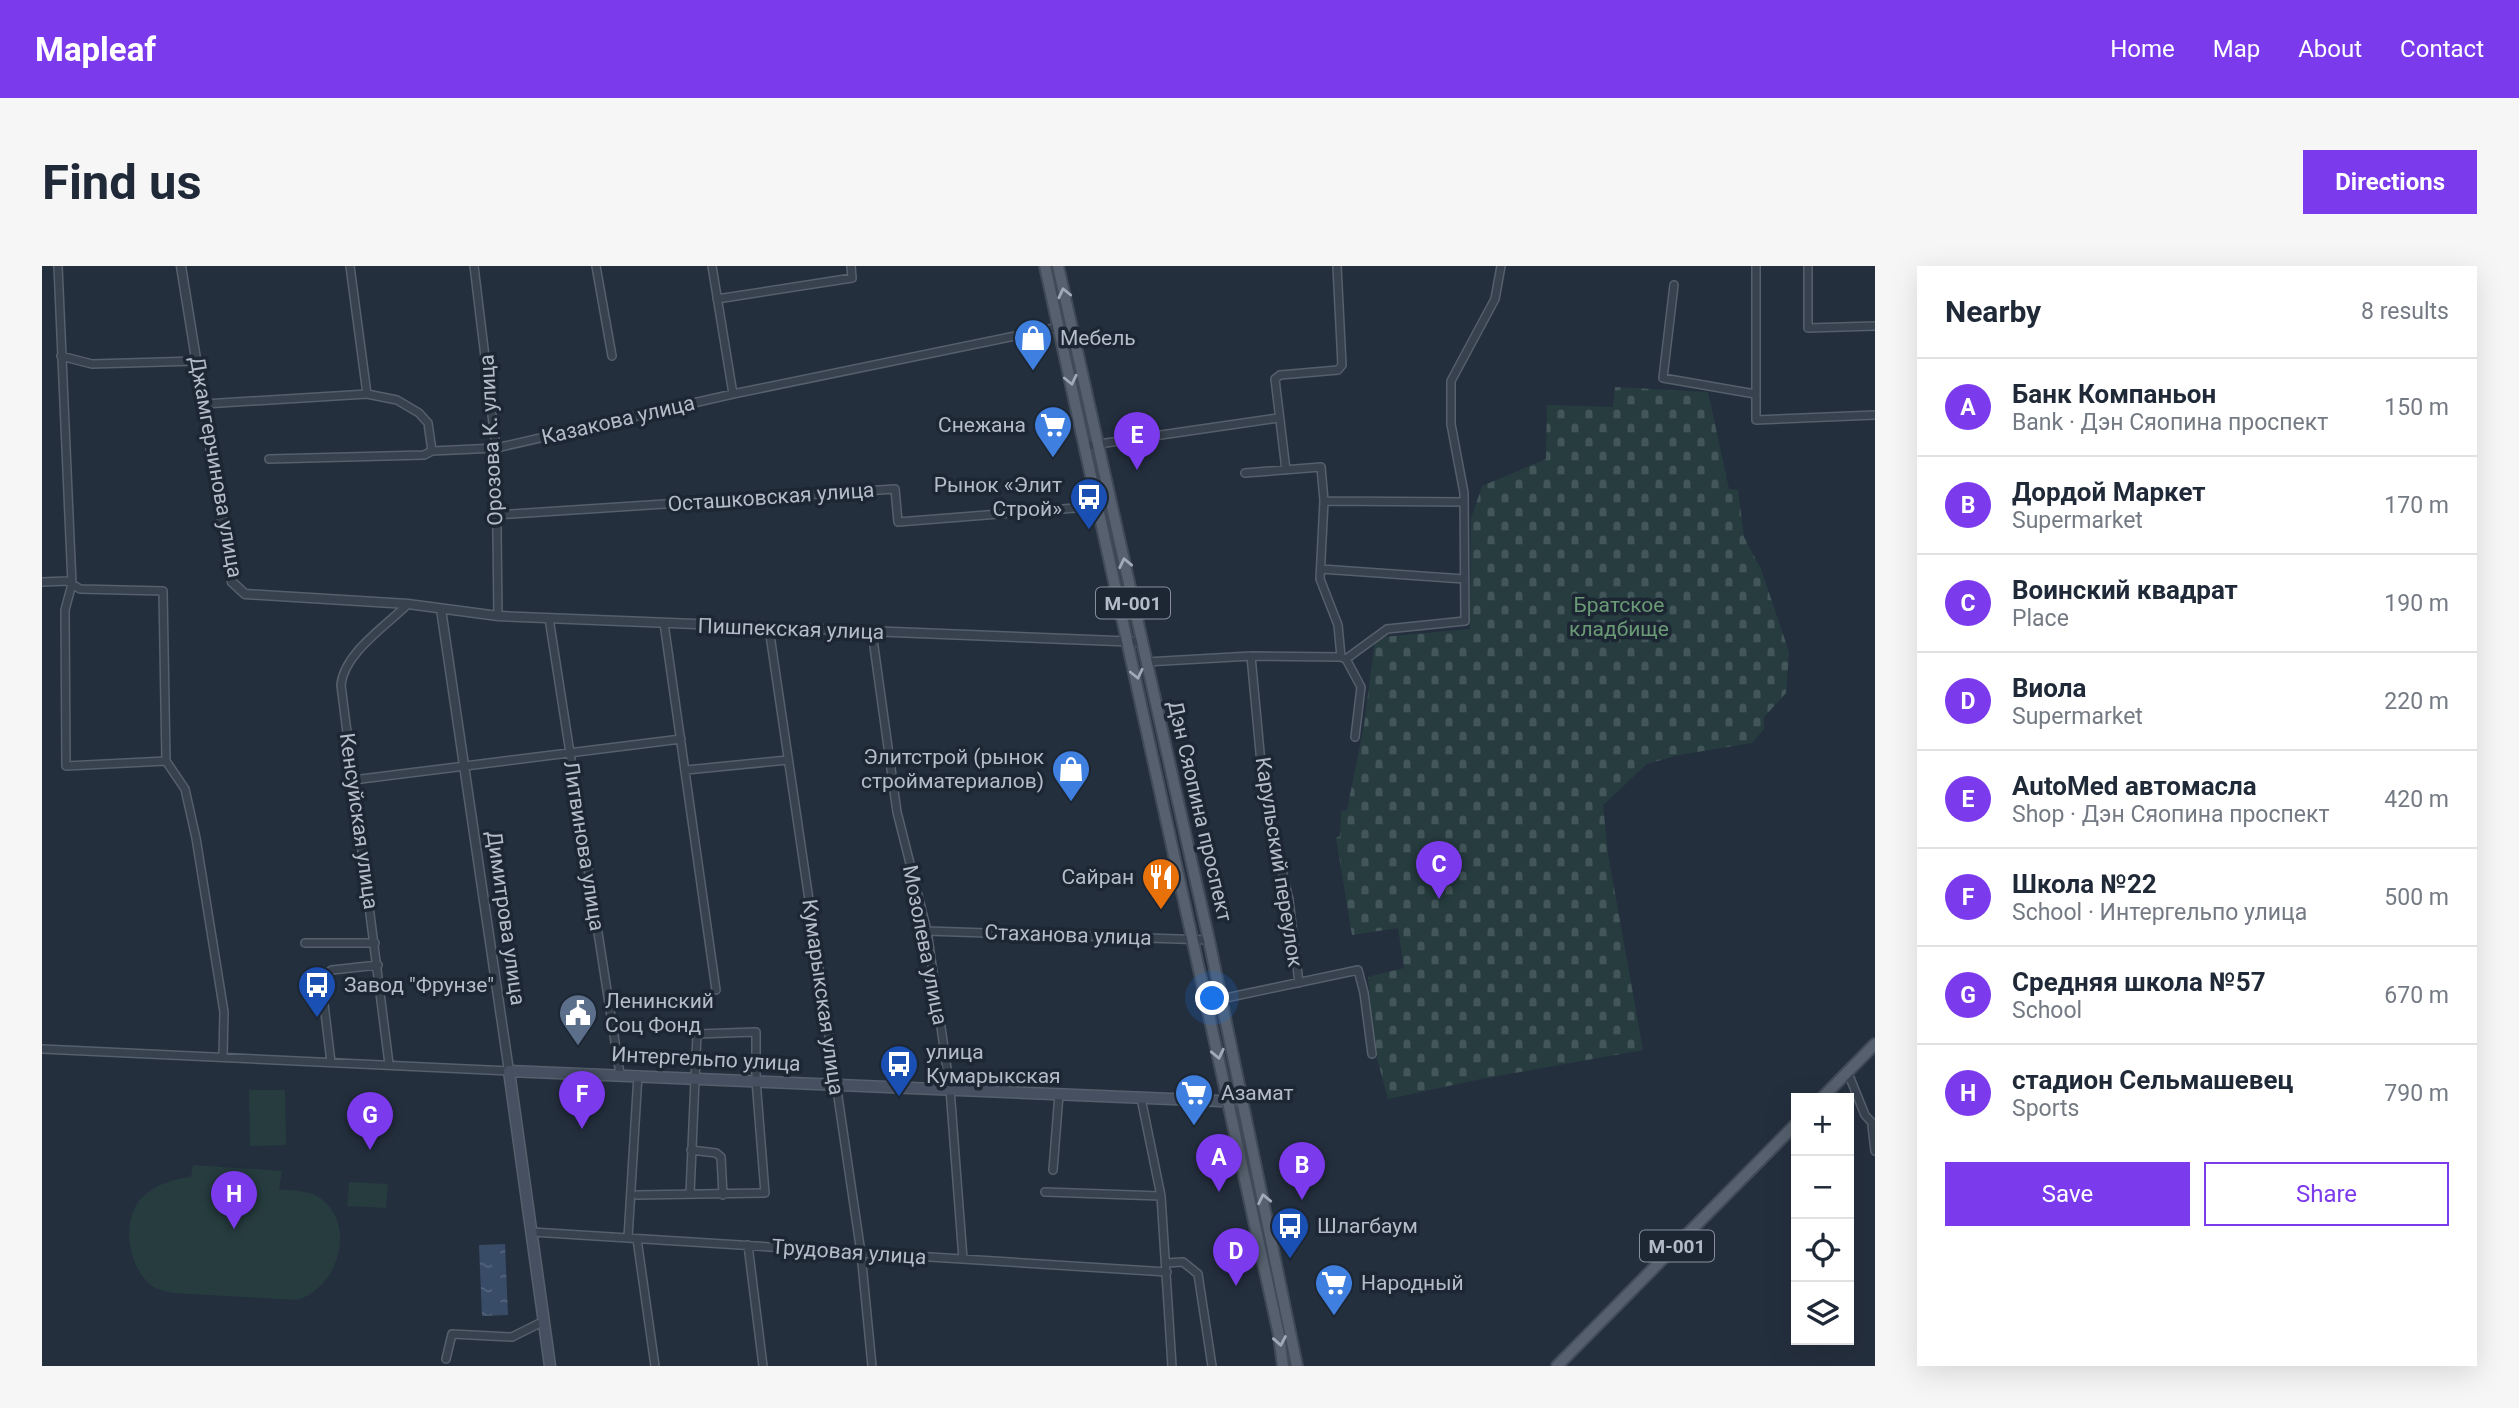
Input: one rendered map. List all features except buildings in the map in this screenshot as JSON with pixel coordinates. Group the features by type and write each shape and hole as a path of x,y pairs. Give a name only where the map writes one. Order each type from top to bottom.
{"main road":[{"name":"Дэн Сяопина проспект","path":"1045,266 1194,939 1279,1335 1283,1366"},
{"name":"Дэн Сяопина проспект","path":"1058,266 1209,940 1297,1366"},
{"path":"1827,1093 1875,1044"},
{"name":"Интергельпо улица","path":"509,1071 1243,1102"},
{"name":"Димитрова улица","path":"509,1071 550,1366"},
{"name":"М-001","path":"1557,1366 1791,1129"},
{"path":"1293,1337 1303,1366"}],"street":[{"path":"58,266 72,584 65,611 66,766 166,761"},
{"name":"Джамгерчинова улица","path":"181,266 232,582 245,594 408,604 442,609"},
{"path":"350,266 367,394"},
{"name":"Орозова К. улица","path":"474,266 496,448 498,615"},
{"path":"596,266 612,356"},
{"path":"712,266 733,394"},
{"path":"718,299 852,278 851,266"},
{"path":"1286,470 1275,379 1280,375 1338,370 1342,365 1336,266"},
{"path":"1146,662 1251,656 1344,658 1387,629 1465,621 1464,502 1451,424 1451,381 1495,299 1501,266"},
{"path":"1756,266 1756,420 1875,415"},
{"path":"1808,266 1808,328 1875,326"},
{"path":"1674,285 1663,379 1755,394"},
{"name":"Казакова улица","path":"269,459 424,455 432,451 496,448 733,394 1059,327"},
{"path":"61,356 92,364 197,362"},
{"path":"204,404 367,394 397,400 419,413 428,422 432,451"},
{"path":"1085,446 1278,418"},
{"path":"1245,473 1321,467 1324,502 1322,590 1338,625 1344,658 1361,687 1355,737"},
{"name":"Осташковская улица","path":"496,515 895,489 898,522 1100,506"},
{"path":"1324,502 1464,502"},
{"path":"1321,569 1464,579"},
{"path":"42,582 67,581 80,589 163,591 166,761 185,789 196,838 224,1012 223,1056"},
{"name":"Кенсуйская улица","path":"389,1065 341,685 342,672 408,604"},
{"name":"Пишпекская улица","path":"442,609 549,618 1142,642"},
{"name":"Димитрова улица","path":"442,609 509,1071"},
{"name":"Литвинова улица","path":"549,618 620,1074"},
{"path":"664,623 716,990"},
{"name":"Кумарыкская улица","path":"769,628 860,1252 872,1366"},
{"name":"Мозолева улица","path":"872,632 897,812 927,931 950,1089 962,1259"},
{"name":"Карульский переулок","path":"1251,656 1264,794 1289,900 1299,983"},
{"path":"354,780 681,739"},
{"path":"685,770 788,760"},
{"name":"Стаханова улица","path":"927,931 1209,940"},
{"path":"305,943 375,943"},
{"path":"331,1062 322,988 323,976 332,970 378,965"},
{"path":"1221,999 1358,970 1364,993 1372,1054"},
{"path":"637,1195 761,1195 766,1189 756,1080 756,1032 697,1034 690,1194"},
{"name":"Интергельпо улица","path":"42,1049 509,1071"},
{"path":"1848,1073 1874,1126 1875,1151"},
{"path":"628,1238 638,1075"},
{"path":"1053,1170 1059,1094"},
{"path":"1141,1098 1161,1196 1172,1366"},
{"path":"691,1150 716,1153 721,1157 723,1195"},
{"path":"1045,1192 1161,1196"},
{"name":"Трудовая улица","path":"532,1232 1167,1272"},
{"path":"637,1238 655,1366"},
{"path":"748,1245 763,1366"},
{"path":"1166,1263 1183,1262 1198,1274 1212,1366"},
{"path":"446,1359 452,1334 512,1337 544,1321"}],"green space":[{"name":"Братское кладбище","path":"1615,387 1708,392 1729,489 1738,490 1744,537 1761,569 1789,652 1786,693 1764,717 1764,729 1752,743 1679,755 1647,764 1603,805 1608,854 1643,1050 1388,1099 1374,1047 1368,977 1404,968 1398,928 1352,935 1336,838 1340,836 1341,811 1347,810 1364,725 1375,641 1382,637 1470,629 1471,519 1482,486 1546,459 1547,405 1613,407"},
{"path":"249,1090 285,1090 286,1145 250,1146"},
{"path":"193,1165 282,1171 279,1189 313,1194 330,1207 340,1237 333,1269 323,1283 296,1300 173,1293 152,1286 143,1277 132,1254 129,1227 132,1215 137,1203 151,1190 167,1182 191,1177"},
{"path":"349,1182 388,1184 386,1208 347,1206"}],"water":[{"path":"505,1244 508,1315 482,1316 479,1245"}],"place":[{"name":"Мебель","path":"1033,372"},
{"name":"Снежана","path":"1053,459"},
{"name":"AutoMed автомасла","path":"1137,470"},
{"name":"Рынок «Элит Строй»","path":"1089,531"},
{"name":"Элитстрой (рынок стройматериалов)","path":"1071,803"},
{"name":"Воинский квадрат","path":"1439,899"},
{"name":"Сайран","path":"1161,911"},
{"name":"Завод \"Фрунзе\"","path":"317,1019"},
{"name":"Ленинский Соц Фонд","path":"578,1047"},
{"name":"улица Кумарыкская","path":"899,1098"},
{"name":"Азамат","path":"1194,1127"},
{"name":"Школа №22","path":"582,1129"},
{"name":"Средняя школа №57","path":"370,1150"},
{"name":"Банк Компаньон","path":"1219,1192"},
{"name":"Дордой Маркет","path":"1302,1200"},
{"name":"стадион Сельмашевец","path":"234,1229"},
{"name":"Шлагбаум","path":"1290,1260"},
{"name":"Виола","path":"1236,1286"},
{"name":"Народный","path":"1334,1317"}]}
